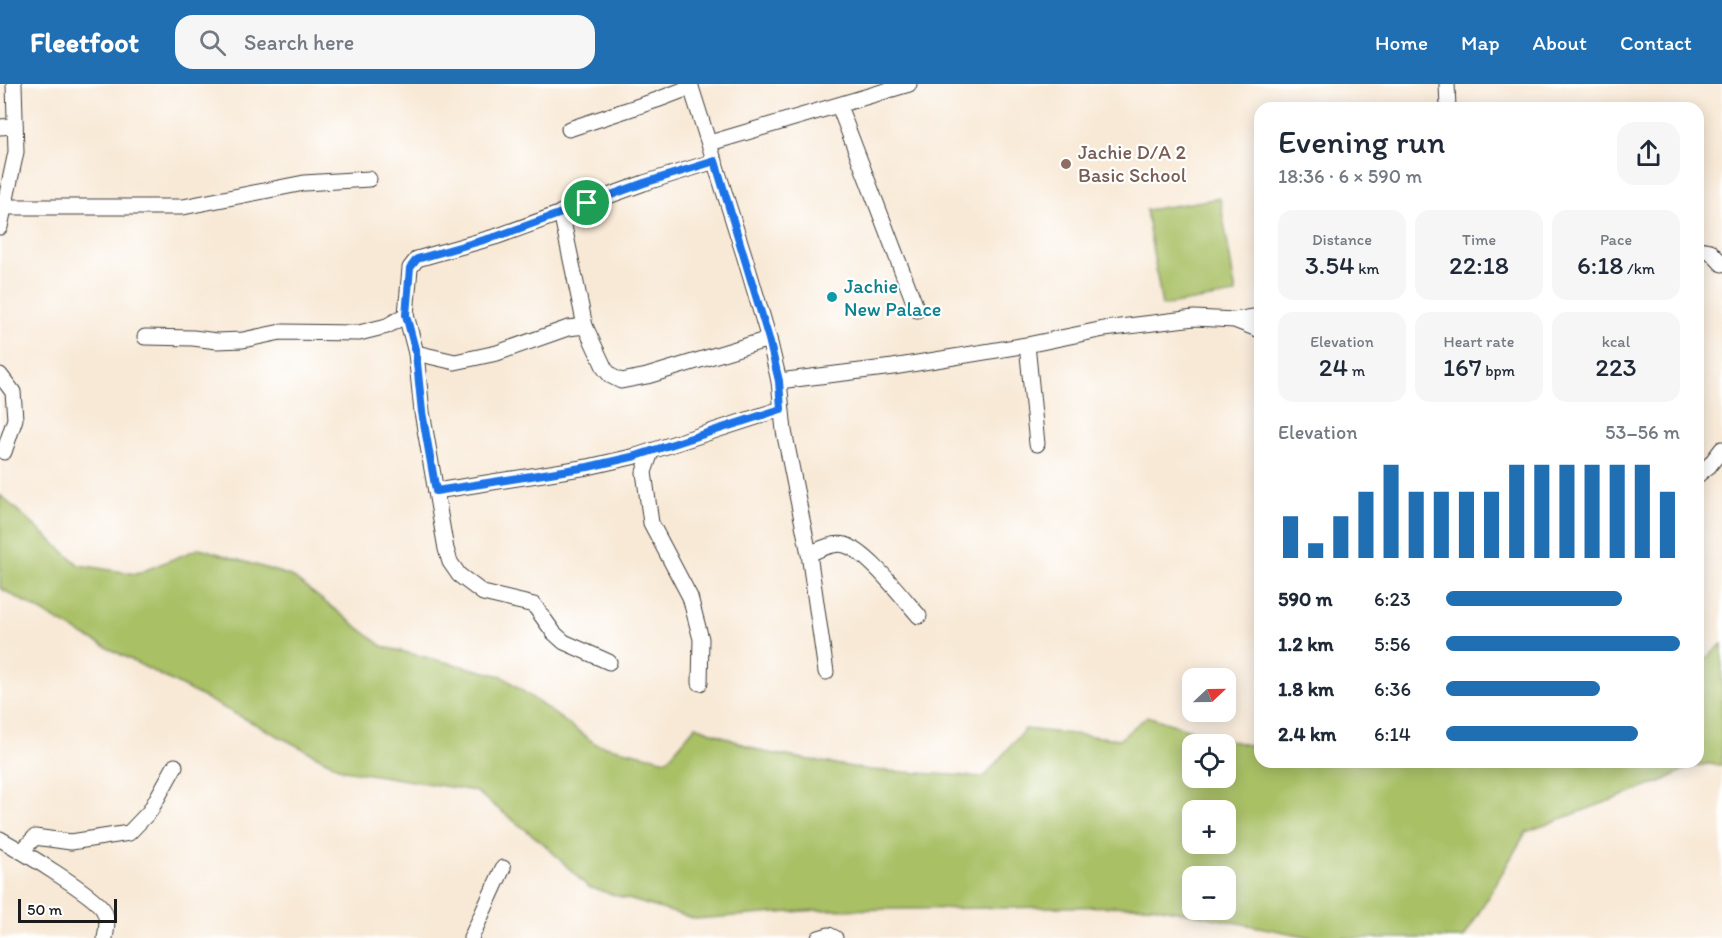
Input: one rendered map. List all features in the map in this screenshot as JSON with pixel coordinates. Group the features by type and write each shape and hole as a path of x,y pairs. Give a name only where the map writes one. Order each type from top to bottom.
{"street":[{"path":"0,227 16,152 8,127 14,84"},
{"path":"710,143 909,84"},
{"path":"1447,84 1448,102"},
{"path":"569,129 657,100 691,85 769,339 779,381 781,409 809,554 826,672"},
{"path":"838,106 917,310"},
{"path":"609,662 564,642 554,633 534,605 483,593 459,575 450,561 422,412 416,353 406,315 410,268 417,259 498,236 644,183 715,161"},
{"path":"5,207 183,207 304,183 369,179"},
{"path":"561,212 585,326 605,369 611,376 621,381 647,375 769,339"},
{"path":"1704,250 1710,251 1722,264"},
{"path":"145,337 217,341 243,340 281,332 359,333 387,326 406,315"},
{"path":"779,381 893,367 1027,345 1104,329 1194,318 1235,320 1254,317"},
{"path":"1235,320 1254,328"},
{"path":"416,353 455,362 497,353 568,328 585,326"},
{"path":"1027,345 1037,444"},
{"path":"0,375 14,392 15,410 15,419 4,452"},
{"path":"436,491 588,467 651,452 781,409"},
{"path":"1704,469 1722,448"},
{"path":"651,452 644,472 651,523 690,597 701,639 700,683"},
{"path":"809,554 827,546 843,544 854,550 873,565 919,616"},
{"path":"22,851 35,837 71,842 129,833 150,811 175,766"},
{"path":"0,839 90,896 103,909 107,924 105,938"},
{"path":"471,938 503,868"},
{"path":"819,938 829,935 835,938"}],"green space":[{"path":"1220,198 1236,294 1162,306 1146,210"},
{"path":"0,495 79,565 136,574 200,548 291,576 384,647 502,676 596,744 667,760 696,726 763,752 870,770 984,777 1025,729 1120,739 1147,716 1203,734 1182,734 1182,788 1236,788 1236,742 1254,747 1254,768 1687,768 1665,780 1526,832 1464,938 1315,938 1223,920 1236,920 1236,866 1182,866 1182,912 1151,906 819,910 695,919 588,887 544,844 475,791 344,770 81,634 0,588"},
{"path":"1722,644 1722,765 1704,765 1704,660"}],"place":[{"name":"Jachie D/A 2 Basic School","path":"1066,164"},
{"name":"Jachie New Palace","path":"832,297"}],"route":[{"path":"715,161 769,339 779,381 781,409 636,456 588,467 436,491 422,412 416,353 406,315 410,268 413,262 498,236 587,203 715,161"}]}
